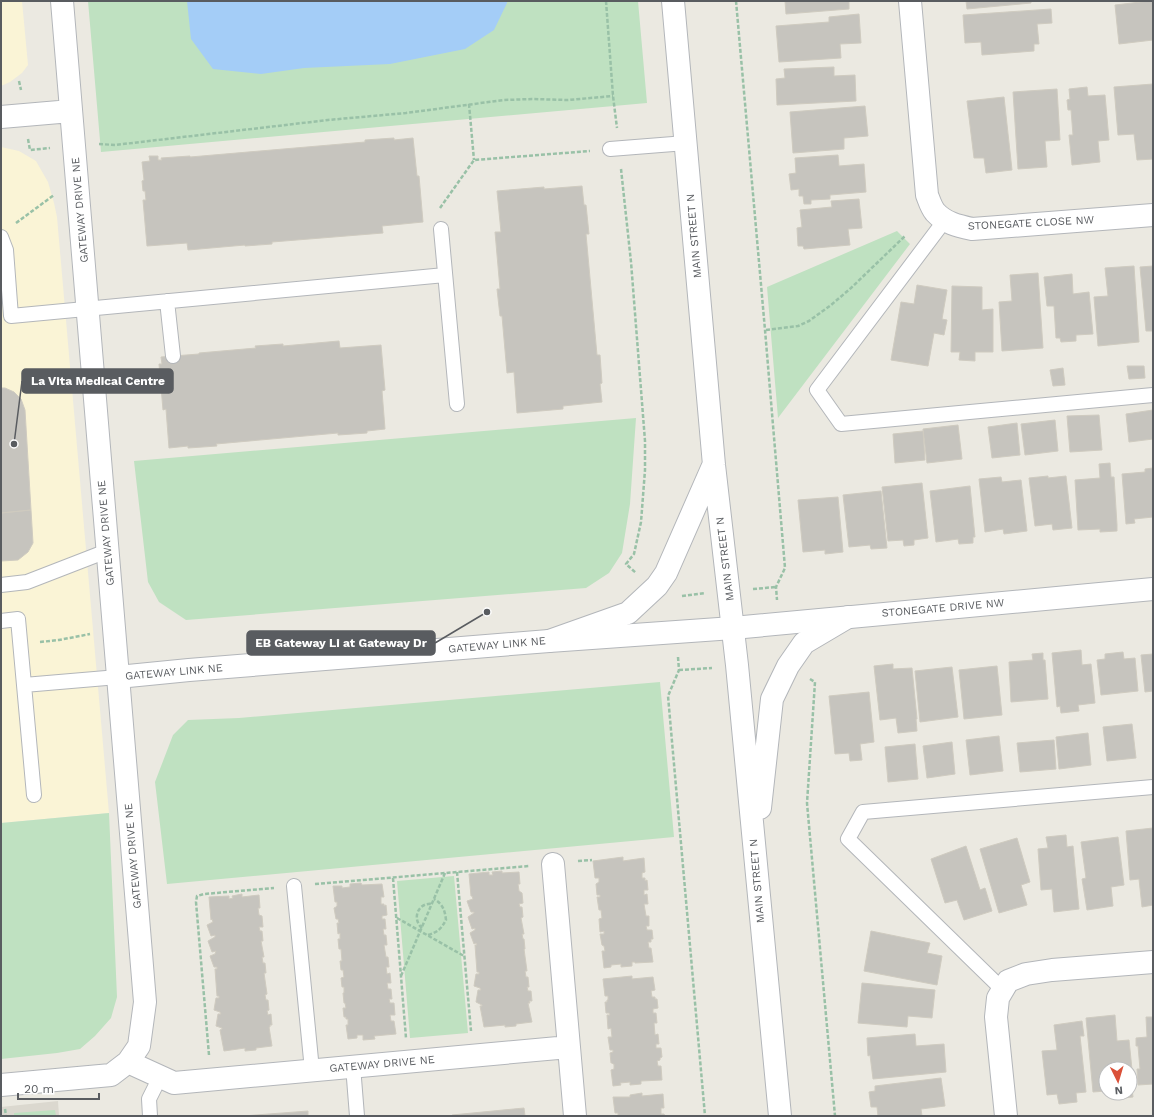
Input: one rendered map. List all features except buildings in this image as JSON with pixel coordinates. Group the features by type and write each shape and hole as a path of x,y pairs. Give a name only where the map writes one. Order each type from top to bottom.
{"street":[{"name":"GATEWAY DRIVE NE","path":"1,1085 111,1075 128,1062 139,1046 145,1002 62,1"},
{"name":"MAIN STREET N","path":"673,1 714,464 733,628 780,1116"},
{"name":"STONEGATE CLOSE NW","path":"910,1 927,195 934,211 945,220 958,226 972,229 1153,215"},
{"path":"1,117 71,111"},
{"path":"549,641 628,612 657,586 666,573 714,464"},
{"name":"STONEGATE DRIVE NW","path":"733,628 1153,589"},
{"path":"755,857 772,699 788,666 804,643 848,617"},
{"name":"GATEWAY LINK NE","path":"118,677 549,641 733,628"},
{"path":"552,864 575,1116"},
{"path":"1006,1116 996,1017 998,998 1008,982 1026,974 1052,970 1153,962"},
{"name":"GATEWAY DRIVE NE","path":"128,1062 174,1083 569,1047"}],"lane":[{"path":"615,149 686,143"},
{"path":"945,220 817,390 841,424 1153,396"},
{"path":"441,229 457,404"},
{"path":"1,237 6,250 11,316 445,275"},
{"path":"167,301 173,356"},
{"path":"1,585 27,582 107,551"},
{"path":"1,621 18,619 34,795"},
{"path":"24,685 118,677"},
{"path":"1003,990 848,839 863,812 1153,787"},
{"path":"294,886 312,1070"},
{"path":"353,1066 357,1116"},
{"path":"150,1116 149,1099 160,1076"}],"path":[{"path":"606,1 613,96 615,149 631,262 645,441 645,470 640,522 634,554 626,564"},
{"path":"736,1 785,568 776,587"},
{"path":"97,144 115,145 511,100 568,100 613,96"},
{"path":"441,229 440,208 474,160 469,104"},
{"path":"474,160 615,149"},
{"path":"13,225 55,194"},
{"path":"765,330 798,326 809,321 851,288 905,235"},
{"path":"20,644 59,640 95,633"},
{"path":"679,670 668,696 705,1116"},
{"path":"815,682 807,803 835,1116"},
{"path":"211,1079 196,910 197,896 204,894 592,860"},
{"path":"457,872 471,1035"},
{"path":"401,976 445,873"},
{"path":"393,878 407,1040"},
{"path":"427,935 440,930 446,920 443,907 434,899"},
{"path":"422,928 417,922 416,918 418,910 428,903 432,904"},
{"path":"396,918 464,956"}],"shaded area":[{"path":"1,1 22,1 28,65 22,73 10,82 1,86"},
{"path":"1,147 19,151 36,161 48,182 57,217 109,813 1,823"},
{"path":"58,1101 59,1116 1,1116 1,1107"}],"green space":[{"path":"88,1 638,1 647,103 101,152"},
{"path":"897,231 910,244 778,418 767,287"},
{"path":"636,418 630,504 622,553 609,573 586,588 186,620 159,602 148,582 134,461"},
{"path":"660,682 674,837 167,884 155,782 173,735 188,720 239,718"},
{"path":"109,813 117,997 111,1018 95,1036 80,1049 1,1059 1,823"},
{"path":"454,876 468,1033 410,1038 397,881"},
{"path":"55,1110 56,1116 14,1116 14,1113"}],"water":[{"path":"187,1 507,1 507,3 494,30 465,49 390,64 304,68 261,74 213,69 191,39"}],"place":[{"name":"La Vita Medical Centre","path":"14,444"},
{"name":"EB Gateway Li at Gateway Dr","path":"487,612"}]}
